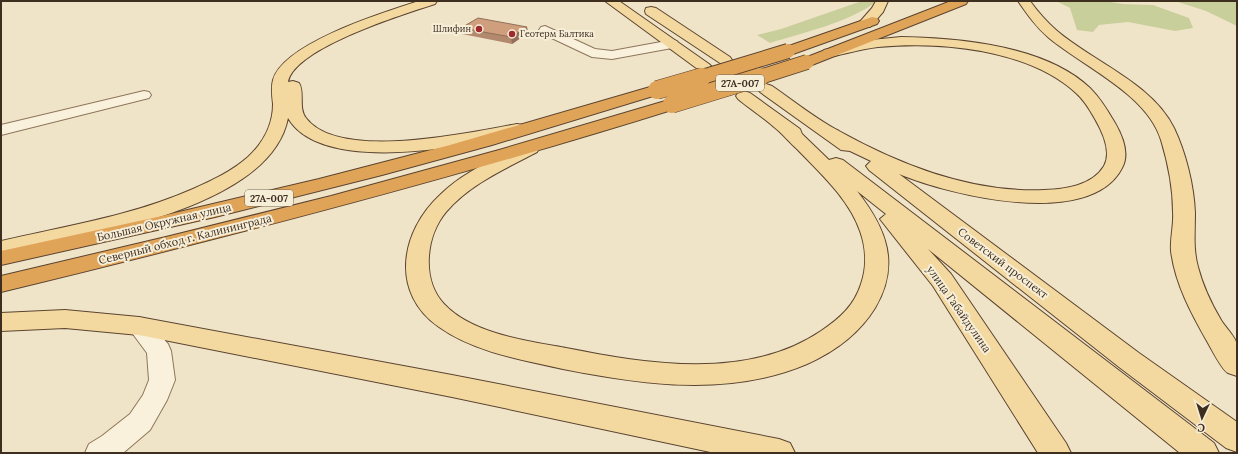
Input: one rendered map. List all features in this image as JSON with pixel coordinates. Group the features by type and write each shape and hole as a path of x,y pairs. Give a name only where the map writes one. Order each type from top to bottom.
{"highway":[{"path":"830,53 962,1"},
{"name":"27А-007","path":"532,137 656,90 788,51 890,14"},
{"name":"27А-007","path":"532,137 672,104 807,62 830,53"},
{"name":"Большая Окружная улица","path":"1,258 291,192 430,156 532,137"},
{"name":"Северный обход г. Калининграда","path":"1,284 267,219 532,137"}],"main road":[{"path":"1,248 155,212 192,198 232,177 246,168 263,152 274,136 280,117 280,88 282,76 298,58 309,50 343,34 431,1"},
{"path":"446,1 336,42 308,58 300,65 292,92 296,116 300,123 318,135 337,141 372,147 419,146 532,137"},
{"path":"611,1 704,67"},
{"path":"865,24 878,9 882,1"},
{"path":"1024,1 1040,22 1148,105 1160,119 1168,132 1178,171 1184,212 1183,251 1189,275 1199,302 1222,345 1237,365"},
{"path":"644,3 679,30 725,60"},
{"path":"830,53 876,43 916,41 957,44 987,49 1030,60 1067,78 1081,88 1090,98 1106,122 1114,142 1116,158 1113,168 1107,177 1095,186 1075,193 1056,196 1011,196 964,189 939,183 902,169 837,137"},
{"name":"Советский проспект","path":"766,89 837,137 1129,360 1237,439"},
{"path":"744,96 850,175 1203,453"},
{"path":"532,137 455,191 438,208 425,227 419,243 416,261 418,278 426,296 435,310 454,324 483,339 526,351 603,367 702,375 735,373 769,367 801,356 831,340 856,317 870,296 877,271 875,245 866,220 846,190 783,125"},
{"name":"улица Габайдулина","path":"850,175 894,222 942,280 1055,453"},
{"path":"1,322 65,319 139,326 452,386 779,453"}],"lane":[{"path":"545,30 592,53 612,55 672,44"},
{"path":"1,130 144,95"},
{"path":"99,453 112,445 140,422 154,400 162,380 159,351 139,326"}],"green space":[{"path":"862,1 877,1 854,15 840,21 770,43 757,35 781,29"},
{"path":"1056,1 1104,1 1123,4 1153,5 1189,18 1193,28 1175,31 1128,22 1099,25 1093,32 1077,30 1070,8"},
{"path":"1175,1 1237,1 1237,26 1206,11"}],"building":[{"path":"478,18 527,27 511,37 461,28"}],"place":[{"name":"Шлифин","path":"479,29"},
{"name":"Геотерм Балтика","path":"512,34"}]}
